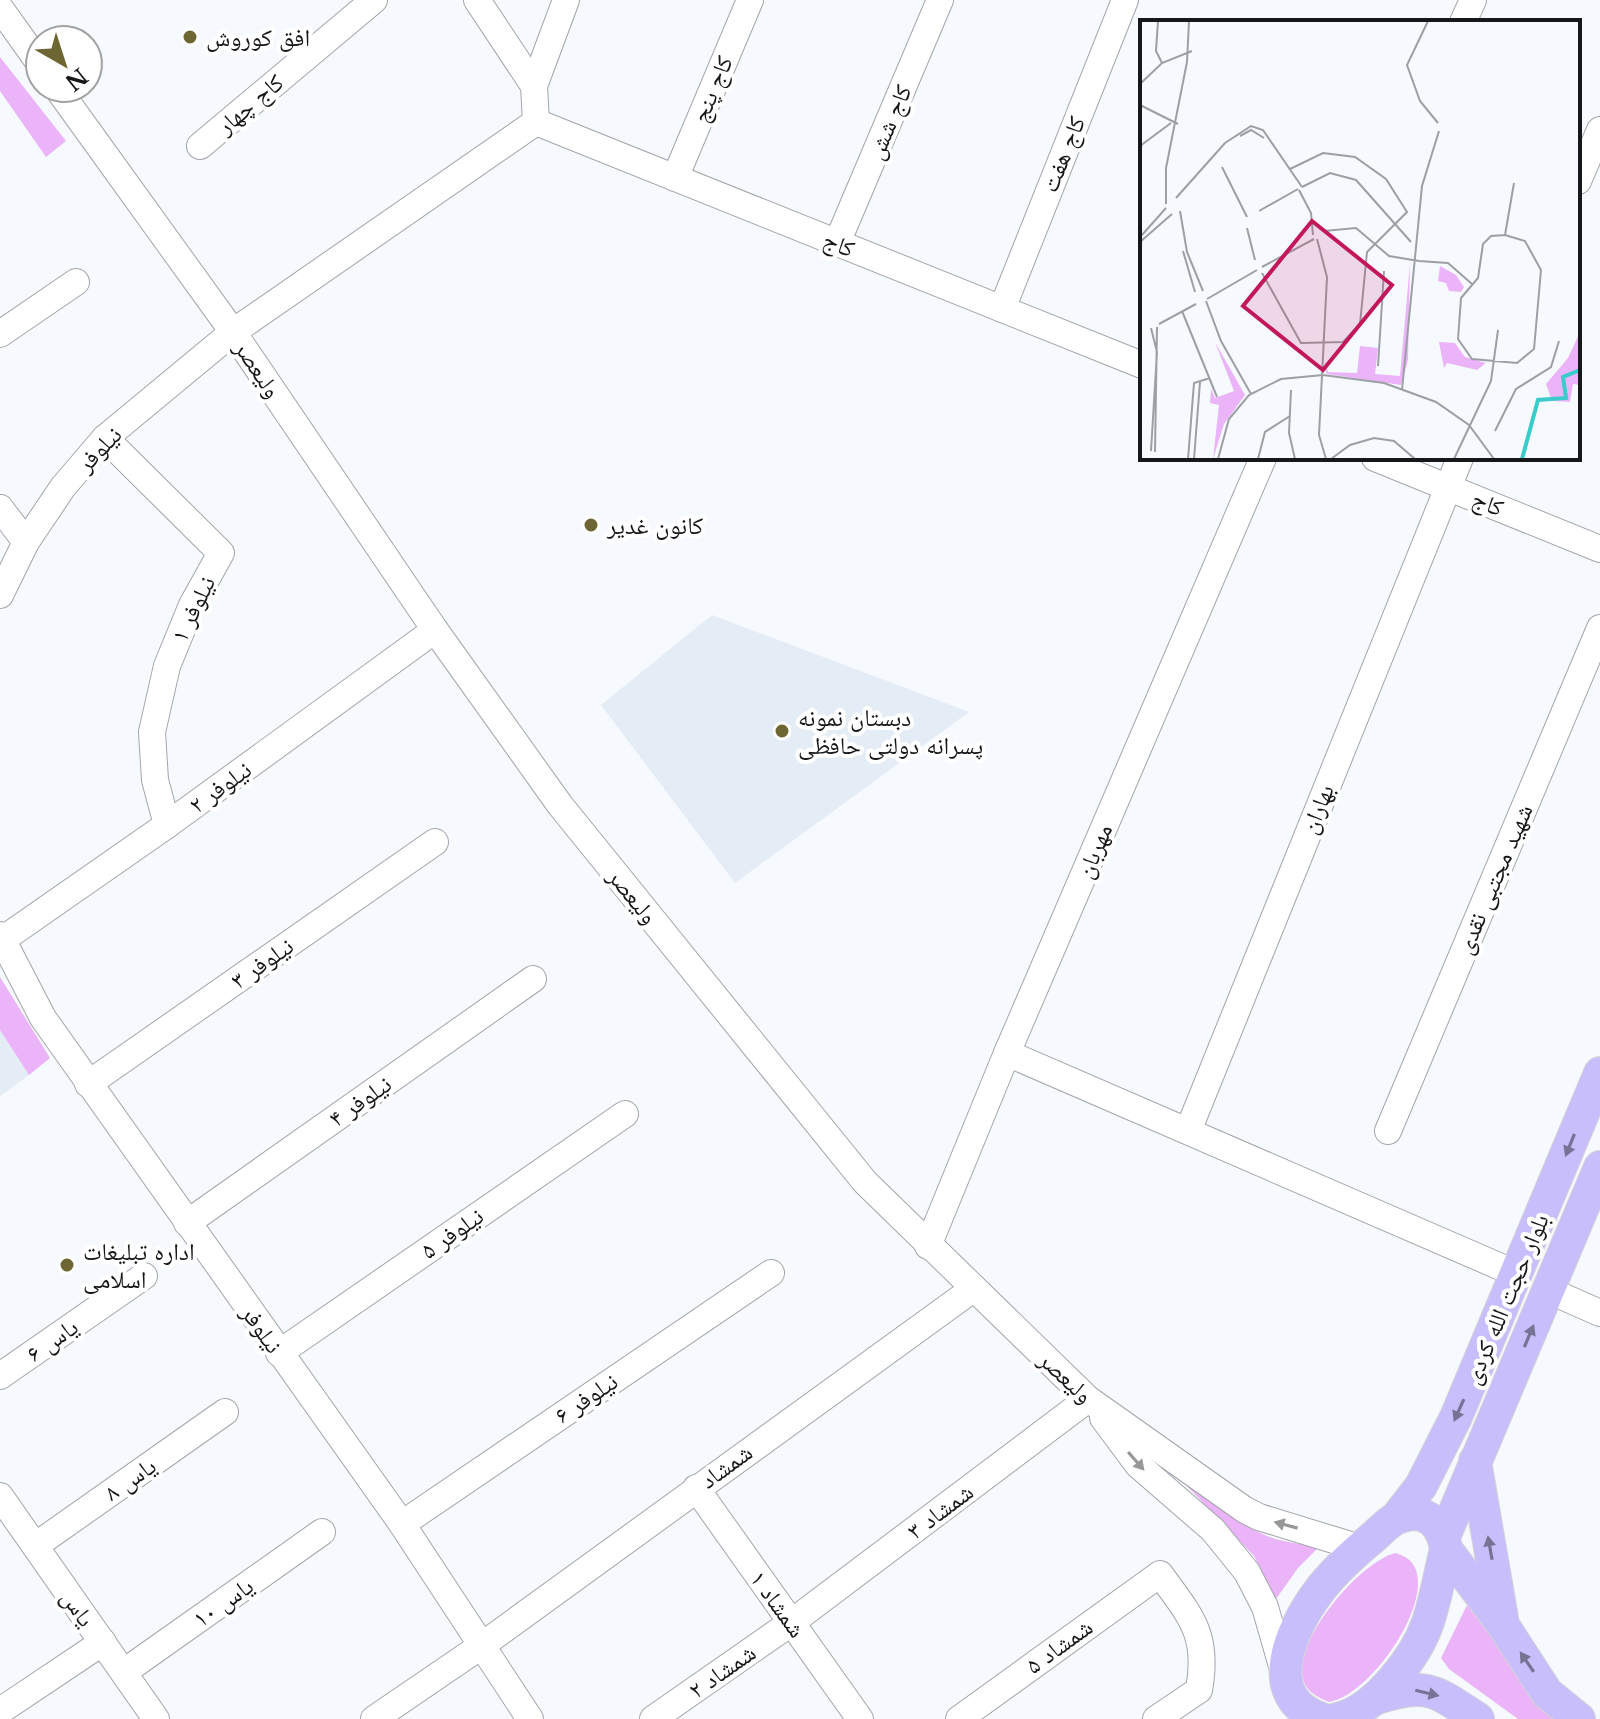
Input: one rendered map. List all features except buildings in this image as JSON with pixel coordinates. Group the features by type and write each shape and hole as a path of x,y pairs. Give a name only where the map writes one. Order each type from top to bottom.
{"main road":[{"name":"بلوار حجت الله کردی","path":"1397,1517 1421,1486 1437,1458 1600,1073"},
{"name":"بلوار حجت الله کردی","path":"1445,1543 1475,1461 1600,1167"},
{"path":"1475,1461 1503,1625"},
{"path":"1274,1719 1294,1636 1303,1614 1328,1580 1360,1548 1397,1517 1421,1514 1437,1523 1445,1543 1547,1693 1579,1719"},
{"path":"1345,1715 1395,1676 1416,1647 1433,1606 1445,1543"},
{"path":"1286,1679 1296,1703 1345,1715 1402,1690 1427,1690 1478,1719"}],"street":[{"name":"کاج چهار","path":"200,146 374,0"},
{"path":"477,0 534,86"},
{"path":"233,332 536,122 534,86 566,0"},
{"name":"کاج پنج","path":"675,178 750,0"},
{"name":"کاج شش","path":"837,243 940,0"},
{"name":"کاج هفت","path":"1002,309 1125,0"},
{"path":"1464,20 1473,0"},
{"path":"0,8 24,42"},
{"name":"ولیعصر","path":"69,104 233,332 435,630 560,805 865,1182 1088,1399 1245,1510 1360,1548"},
{"name":"کاج","path":"536,122 1140,364"},
{"path":"1580,176 1600,130"},
{"path":"0,334 76,282"},
{"name":"نیلوفر","path":"0,595 26,542 63,487 105,438 233,332"},
{"name":"نیلوفر ۱","path":"105,438 221,553 192,605 167,666 152,732 155,780 167,825"},
{"name":"مهربان","path":"928,1246 1007,1053 1262,460"},
{"name":"کاج","path":"1380,460 1600,549"},
{"name":"بهاران","path":"1188,1131 1459,460"},
{"path":"0,508 26,542"},
{"name":"شهید مجتبی نقدی","path":"1388,1131 1600,628"},
{"name":"نیلوفر ۲","path":"1,937 167,825 435,630"},
{"name":"نیلوفر ۳","path":"88,1084 435,842"},
{"name":"نیلوفر","path":"1,937 43,1018 402,1524 530,1719"},
{"name":"نیلوفر ۴","path":"187,1223 533,979"},
{"path":"1007,1053 1517,1274"},
{"name":"نیلوفر ۵","path":"279,1353 625,1114"},
{"name":"نیلوفر ۶","path":"402,1524 771,1273"},
{"name":"یاس ۶","path":"0,1376 144,1276"},
{"name":"شمشاد","path":"374,1719 481,1646 973,1289"},
{"path":"1548,1290 1600,1313"},
{"path":"1088,1399 1138,1465 1213,1530 1247,1572 1265,1607 1286,1679"},
{"name":"شمشاد ۳","path":"792,1622 1088,1399"},
{"name":"یاس ۸","path":"35,1546 225,1412"},
{"name":"شمشاد ۱","path":"696,1488 860,1719"},
{"name":"یاس","path":"0,1496 156,1719"},
{"name":"یاس ۱۰","path":"124,1672 322,1532"},
{"name":"شمشاد ۵","path":"959,1719 1160,1574 1198,1629 1202,1670 1199,1690 1156,1719"},
{"name":"شمشاد ۲","path":"653,1719 792,1622"},
{"path":"0,1711 103,1642"}],"shaded area":[{"path":"0,57 24,88 24,104 37,104 66,141 46,157 0,91"},
{"name":"دبستان نمونه پسرانه دولتی حافظی","path":"712,615 969,712 735,883 601,705"},
{"path":"0,977 50,1058 29,1075 0,1030"},
{"path":"0,1030 29,1075 0,1096"},
{"path":"1165,1463 1245,1525 1275,1539 1319,1547 1298,1568 1276,1599 1254,1556"},
{"path":"1395,1553 1412,1563 1418,1581 1414,1604 1404,1630 1368,1678 1348,1694 1329,1702 1320,1698 1309,1690 1303,1678 1303,1662 1309,1643 1332,1605 1348,1587 1364,1571"},
{"path":"1471,1597 1554,1719 1518,1719 1449,1669 1441,1658"}],"place":[{"name":"افق کوروش","path":"190,37"},
{"name":"کانون غدیر","path":"591,525"},
{"name":"دبستان نمونه پسرانه دولتی حافظی","path":"782,731"},
{"name":"اداره تبلیغات اسلامی","path":"67,1265"}]}
